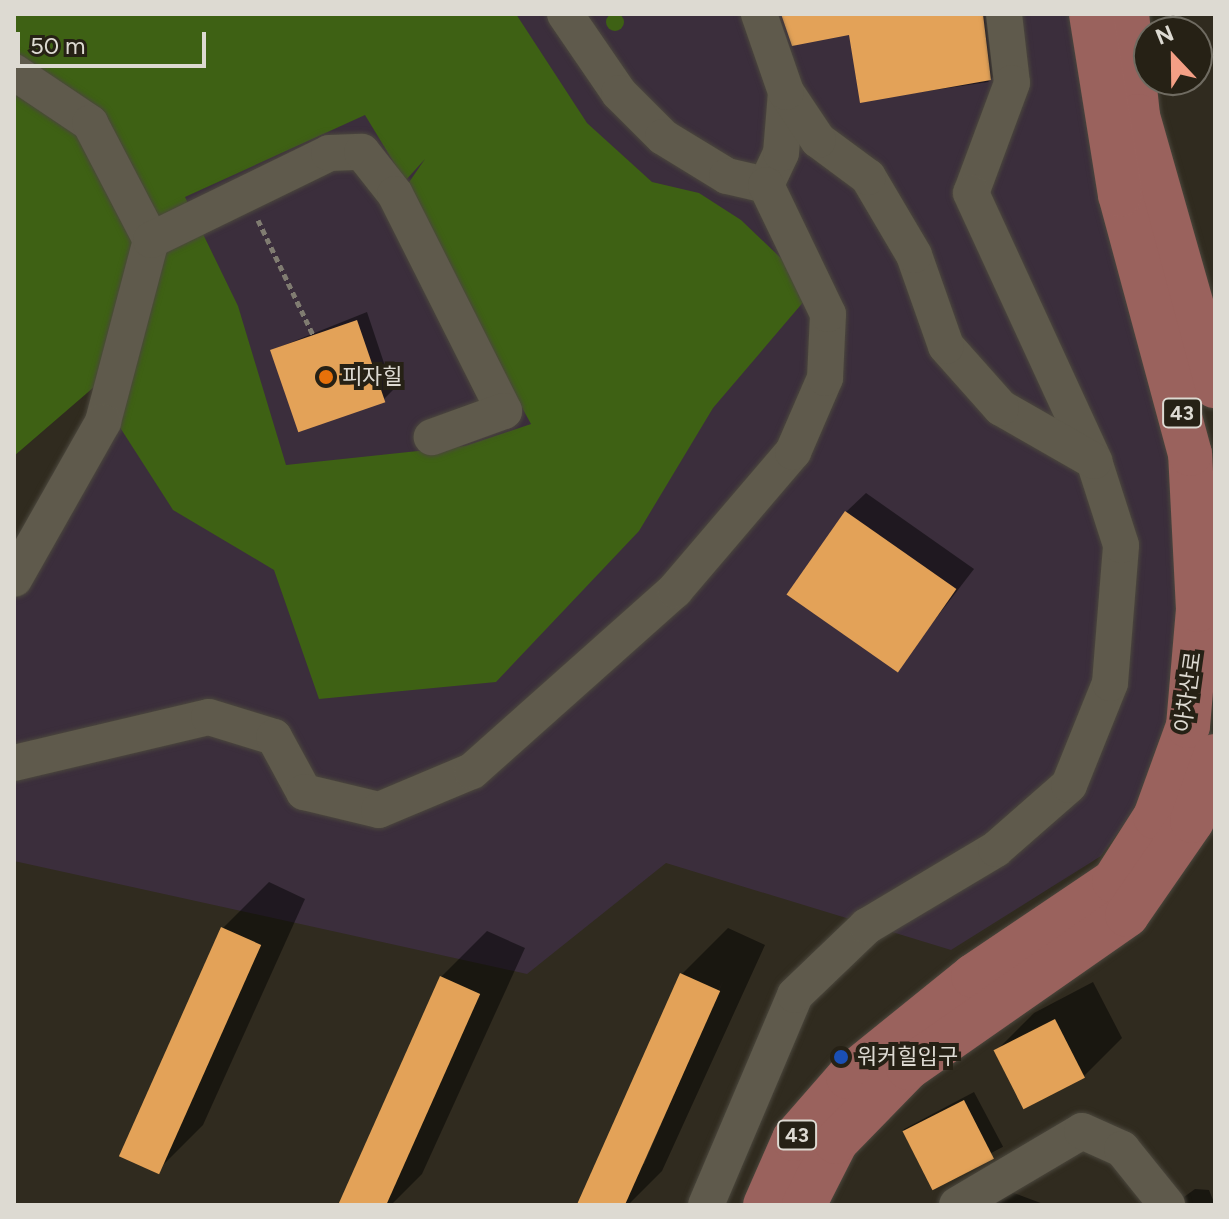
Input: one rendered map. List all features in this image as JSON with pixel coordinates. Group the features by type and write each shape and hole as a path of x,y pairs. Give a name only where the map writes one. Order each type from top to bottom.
{"main road":[{"name":"아차산로","path":"765,1205 794,1139 848,1077 973,976 1114,881 1155,817 1188,726 1198,610 1190,454 1120,195 1091,14"},
{"name":"43","path":"1127,14 1138,116 1215,386"},
{"name":"아차산로","path":"804,1205 836,1142 908,1068 1127,915 1192,821 1215,756"}],"street":[{"path":"565,14 592,60 663,137 727,176 766,185"},
{"path":"759,14 786,92 818,140 868,177 914,255 946,346 1001,408 1094,461"},
{"path":"706,1205 795,995 867,926 996,849 1069,785 1110,683 1121,545 1094,461 971,193 1012,83 1004,14"},
{"path":"14,72 90,123 151,240 103,422 14,579"},
{"path":"766,185 781,153 786,92"},
{"path":"151,240 329,153 362,152 395,194 504,411 432,437"},
{"path":"14,763 209,717 274,737 304,792 379,810 472,771 675,590 793,452 825,378 828,314 766,185"},
{"path":"957,1205 1082,1131 1122,1149 1167,1205"}],"path":[{"path":"246,194 313,335"}],"shaded area":[{"path":"14,14 1079,14 1167,414 1181,612 1170,720 1149,791 1101,856 951,950 666,863 527,974 14,861 14,579 99,429 151,240"}],"green space":[{"path":"615,13 624,22 615,31 606,22"},
{"path":"14,14 516,14 587,123 652,182 699,193 741,220 784,261 805,300 713,408 639,531 496,682 319,699 274,570 173,510 94,387 14,456","holes":["365,115 405,181 425,159 403,191 531,424 465,446 286,465 238,306 185,197"]}],"building":[{"path":"781,14 983,14 991,80 860,103 849,35 792,46"},
{"path":"357,320 385,402 298,432 270,350"},
{"path":"845,511 956,589 898,673 786,595"},
{"path":"221,927 261,945 159,1174 119,1156"},
{"path":"680,973 720,991 625,1205 577,1205"},
{"path":"440,976 480,994 386,1205 338,1205"},
{"path":"1055,1019 1085,1078 1023,1109 994,1050"},
{"path":"964,1100 994,1159 932,1190 903,1131"}],"place":[{"name":"피자힐","path":"326,377"},
{"name":"워커힐입구","path":"841,1057"}]}
